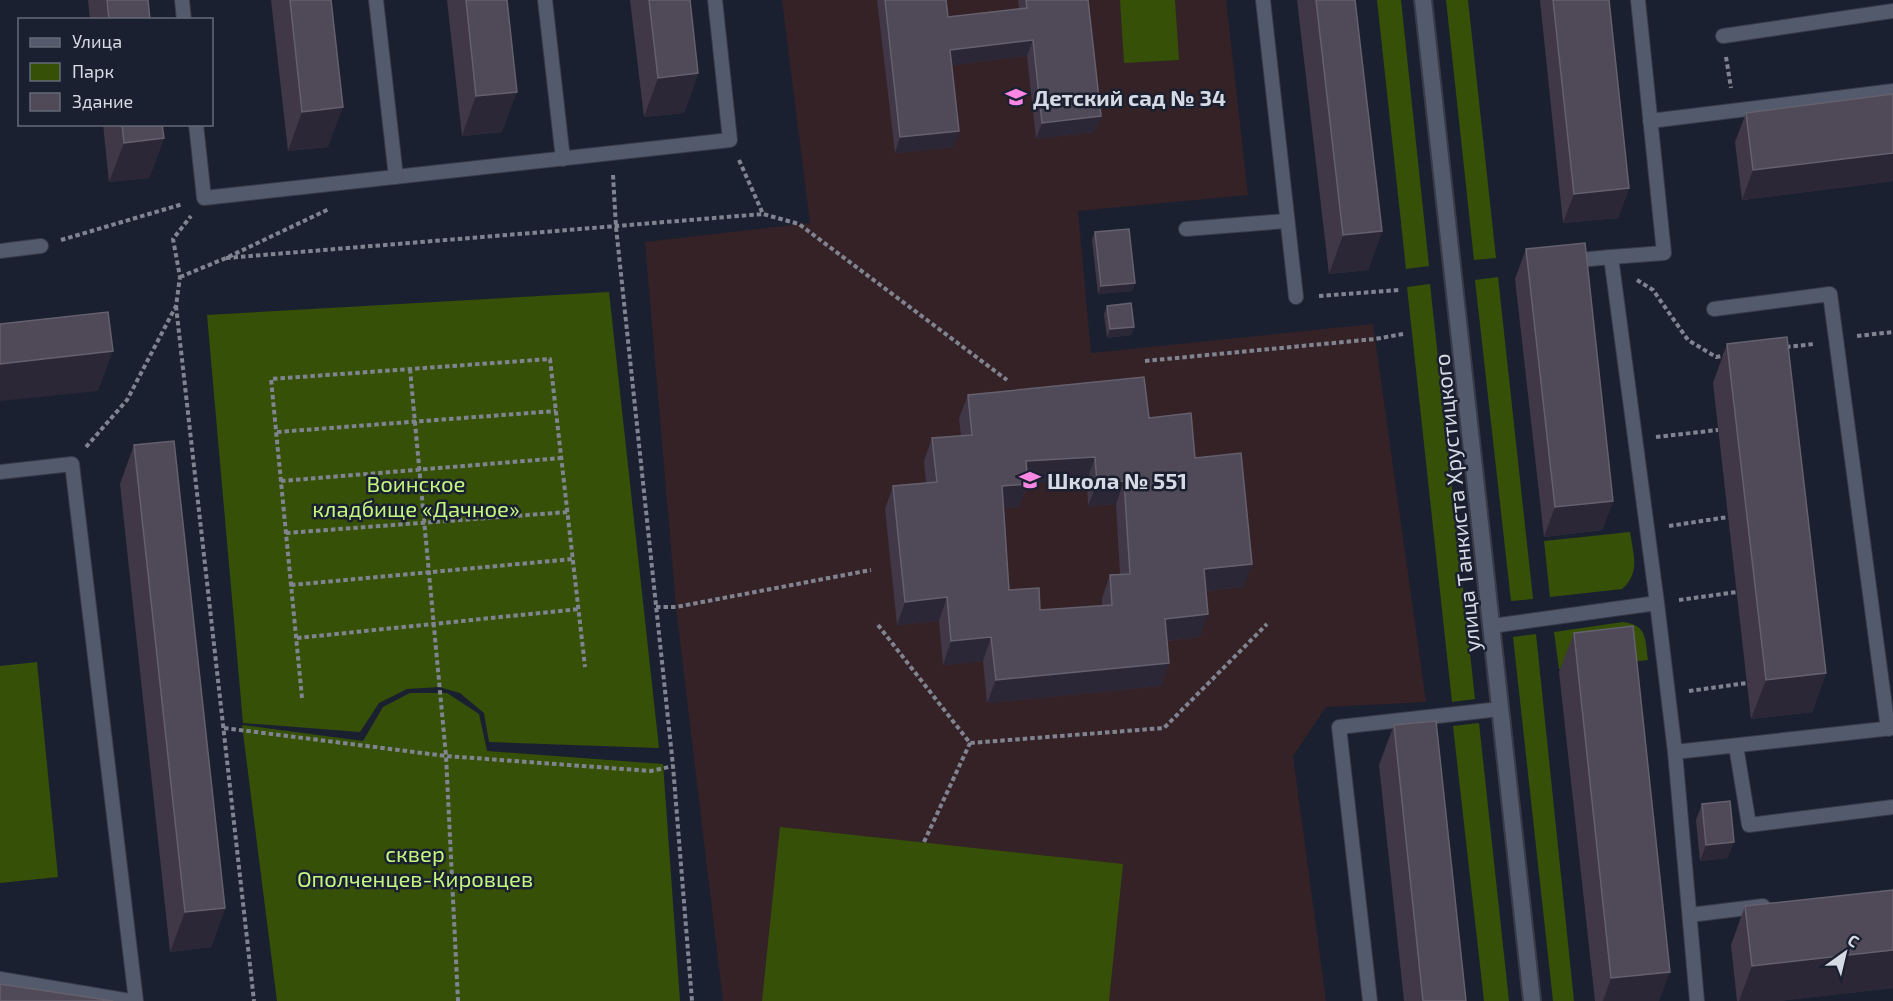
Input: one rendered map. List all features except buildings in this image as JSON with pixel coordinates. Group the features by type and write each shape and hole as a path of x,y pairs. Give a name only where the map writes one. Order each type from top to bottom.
{"street":[{"name":"улица Танкиста Хрустицкого","path":"1423,0 1532,1001"}],"lane":[{"path":"182,0 184,18"},
{"path":"376,0 396,177"},
{"path":"545,0 563,159"},
{"path":"196,126 204,198 730,140 715,0"},
{"path":"1263,0 1296,297"},
{"path":"1558,262 1612,261 1664,253 1638,0"},
{"path":"1723,36 1893,11"},
{"path":"1650,121 1893,91"},
{"path":"1186,229 1286,221"},
{"path":"0,251 41,246"},
{"path":"1612,261 1657,603 1674,752 1697,1001"},
{"path":"1674,752 1736,747 1891,728 1830,294 1714,309"},
{"path":"0,472 72,464 136,1001"},
{"path":"1492,626 1657,603"},
{"path":"1370,1001 1339,727 1500,710"},
{"path":"1736,747 1749,825 1893,807"},
{"path":"1690,915 1780,904"},
{"path":"0,979 130,1001"}],"path":[{"path":"1723,36 1734,110"},
{"path":"730,140 763,214"},
{"path":"612,171 673,766 692,1001"},
{"path":"204,198 173,239 180,277 176,306 254,1001"},
{"path":"180,277 226,258 332,207"},
{"path":"69,238 172,208"},
{"path":"226,258 763,214 799,224 1007,380"},
{"path":"1612,261 1653,290 1688,340 1716,357 1738,354"},
{"path":"1296,297 1399,290"},
{"path":"72,464 127,400 176,306"},
{"path":"1782,348 1893,332"},
{"path":"1145,361 1375,339 1404,333"},
{"path":"302,698 271,379 550,359 585,667"},
{"path":"410,369 446,756 458,1001"},
{"path":"277,432 556,411"},
{"path":"1636,440 1718,430"},
{"path":"281,481 561,458"},
{"path":"286,533 568,512"},
{"path":"1647,530 1728,517"},
{"path":"291,585 573,559"},
{"path":"656,607 676,607 871,570"},
{"path":"1657,603 1737,592"},
{"path":"297,638 579,609"},
{"path":"970,744 1164,728 1267,624"},
{"path":"878,626 970,744"},
{"path":"1667,694 1748,683"},
{"path":"224,728 446,756 651,771 673,766"},
{"path":"924,842 970,744"}],"shaded area":[{"name":"Школа № 551","path":"782,0 1226,0 1248,195 1078,211 1091,353 1373,324 1426,702 1326,707 1293,756 1326,1001 723,1001 676,607 645,242 810,223"}],"green space":[{"path":"1120,0 1175,0 1179,60 1124,63"},
{"path":"1377,0 1401,0 1429,266 1406,269"},
{"path":"1446,0 1468,0 1496,258 1474,260"},
{"path":"1498,277 1533,599 1511,601 1475,280"},
{"path":"1430,284 1475,699 1452,702 1407,287"},
{"name":"Воинское кладбище «Дачное»","path":"609,292 659,748 489,742 484,713 460,693 439,687 407,689 379,703 360,732 243,723 207,315"},
{"path":"1630,532 1634,569 1628,583 1622,589 1550,597 1544,541"},
{"path":"1623,622 1637,626 1641,630 1648,660 1559,669 1554,632"},
{"path":"1536,634 1574,1001 1553,1001 1513,637"},
{"path":"37,662 58,877 0,883 0,666"},
{"name":"сквер Ополченцев-Кировцев","path":"410,693 447,693 479,714 487,751 663,764 680,1001 277,1001 242,725 363,741 383,707"},
{"path":"1479,723 1509,1001 1484,1001 1453,726"},
{"path":"780,827 1123,864 1109,1001 762,1001"}],"place":[{"name":"Детский сад № 34","path":"1016,97"},
{"name":"Школа № 551","path":"1030,480"}]}
